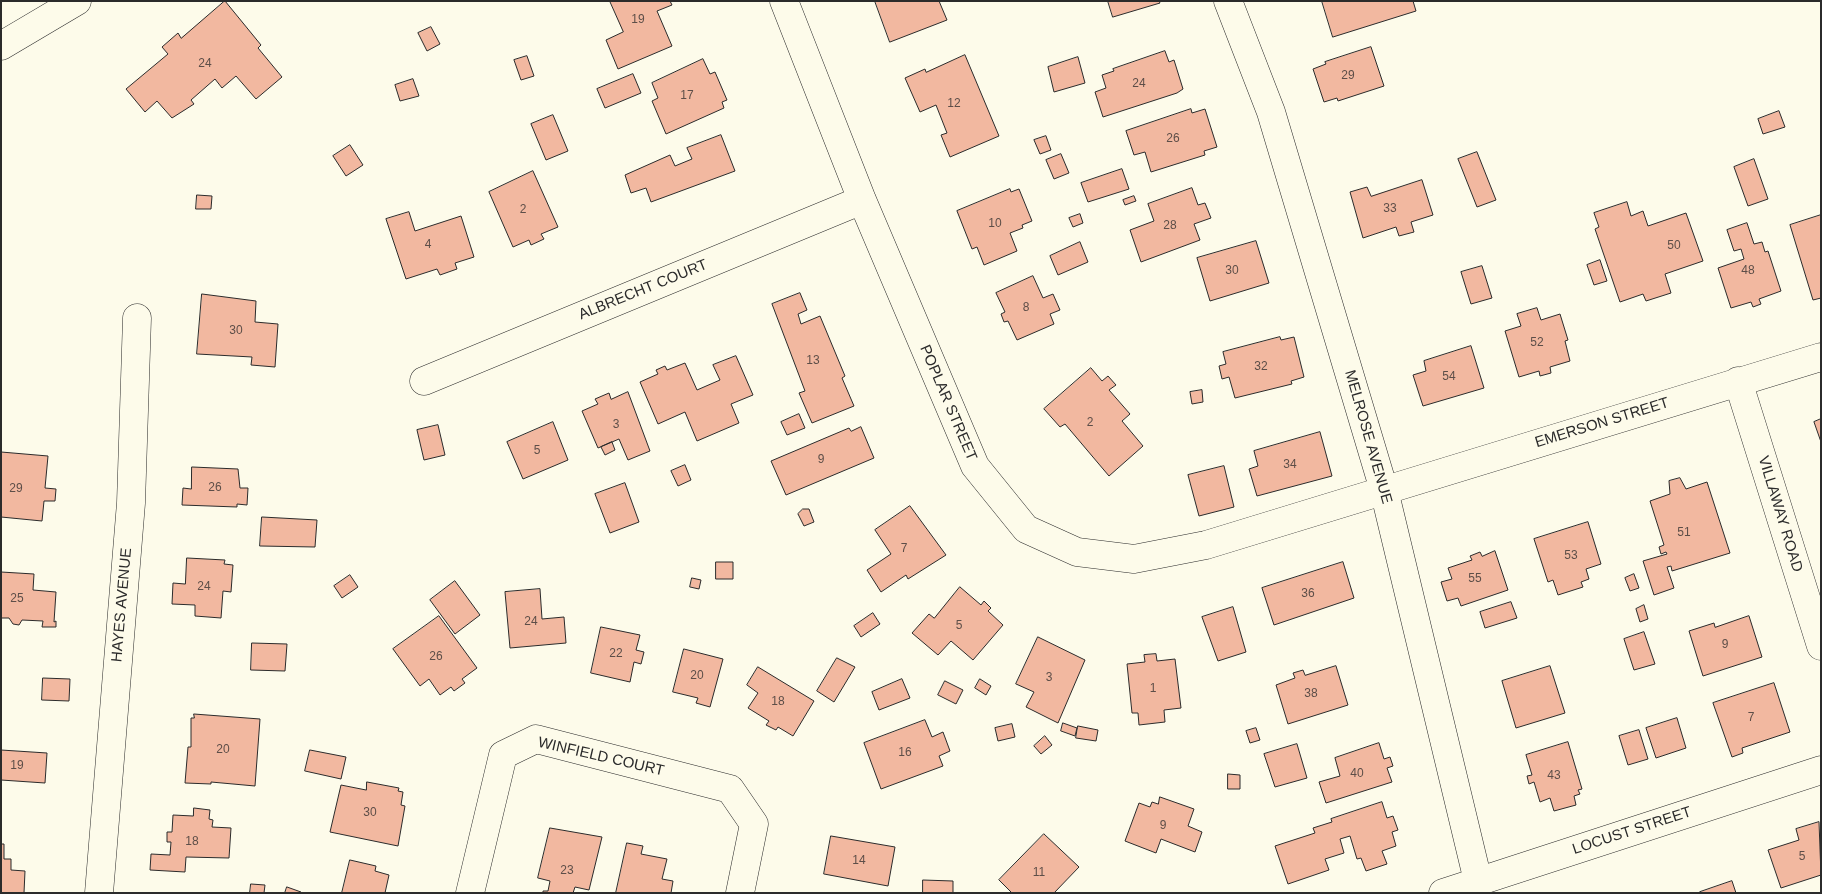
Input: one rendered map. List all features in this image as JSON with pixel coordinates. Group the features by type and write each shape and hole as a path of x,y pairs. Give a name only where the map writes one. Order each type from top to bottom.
{"street":[{"path":"1,46 77,1"},
{"name":"POPLAR STREET","path":"784,1 862,200 975,466 1026,529 1076,552 1134,558 1206,545 1384,490"},
{"name":"MELROSE AVENUE","path":"1228,1 1271,112 1384,490 1478,881"},
{"name":"ALBRECHT COURT","path":"424,381 862,200"},
{"name":"HAYES AVENUE","path":"99,893 131,503 137,318"},
{"name":"EMERSON STREET","path":"1384,490 1738,381 1821,358"},
{"name":"VILLAWAY ROAD","path":"1738,381 1821,646"},
{"name":"WINFIELD COURT","path":"470,893 503,755 536,739 730,789 754,824 740,893"},
{"name":"LOCUST STREET","path":"1443,893 1821,770"}],"building":[{"path":"225,1 261,45 258,48 282,77 256,99 236,76 222,88 215,79 191,100 194,104 172,118 157,101 145,112 126,89 168,54 162,47 178,33 181,38"},
{"path":"610,1 670,1 672,5 657,11 672,46 618,69 606,40 623,32"},
{"path":"875,1 939,1 947,20 890,42"},
{"path":"1108,1 1159,1 1160,3 1113,17"},
{"path":"1322,1 1413,1 1416,11 1333,37"},
{"path":"431,27 440,44 427,51 418,33"},
{"path":"1371,47 1384,86 1338,101 1337,98 1324,102 1313,69 1326,64 1325,62"},
{"path":"1165,51 1169,62 1174,60 1183,89 1177,93 1103,117 1095,92 1106,88 1102,75 1114,71 1113,69"},
{"path":"965,55 999,136 950,157 941,135 947,133 936,105 920,112 905,78 925,69 926,72"},
{"path":"527,56 534,76 521,80 514,60"},
{"path":"1078,57 1085,83 1054,92 1048,67"},
{"path":"703,59 710,74 715,72 727,100 722,102 724,108 666,134 652,101 658,98 652,83"},
{"path":"633,74 641,93 605,108 597,89"},
{"path":"413,79 419,96 400,101 395,85"},
{"path":"1191,109 1192,113 1205,109 1217,147 1204,151 1205,155 1151,172 1145,152 1134,155 1126,131"},
{"path":"1779,111 1785,127 1763,134 1758,119"},
{"path":"553,115 568,151 546,160 531,124"},
{"path":"721,135 735,171 651,202 646,188 631,193 625,175 670,155 675,166 692,159 687,148"},
{"path":"1046,136 1051,150 1040,154 1034,140"},
{"path":"350,145 363,165 346,176 333,156"},
{"path":"1477,152 1496,200 1477,207 1458,159"},
{"path":"1061,154 1069,173 1054,179 1046,160"},
{"path":"1754,159 1768,199 1748,206 1734,167"},
{"path":"1122,169 1129,189 1088,202 1081,183"},
{"path":"533,171 558,227 541,234 544,239 531,245 529,240 513,247 489,192"},
{"path":"1422,180 1433,215 1411,222 1414,232 1399,236 1396,227 1363,238 1350,192 1367,187 1371,196"},
{"path":"1192,188 1198,205 1205,203 1211,218 1194,224 1200,240 1141,262 1130,230 1154,221 1148,204"},
{"path":"1010,189 1011,192 1019,189 1032,221 1022,225 1023,228 1010,233 1017,251 984,265 977,247 972,249 957,211"},
{"path":"197,195 212,196 211,209 196,209"},
{"path":"1134,196 1136,201 1125,205 1123,200"},
{"path":"1627,202 1631,216 1643,211 1648,226 1686,213 1703,261 1665,274 1671,293 1646,301 1643,294 1620,302 1595,229 1599,227 1594,213"},
{"path":"409,212 415,231 461,216 474,257 455,263 457,269 440,275 437,269 406,279 386,219"},
{"path":"1080,214 1083,223 1073,227 1069,218"},
{"path":"1821,215 1821,298 1813,300 1790,225"},
{"path":"1747,223 1754,244 1762,242 1765,252 1768,251 1781,291 1759,299 1761,304 1753,307 1751,302 1731,308 1718,268 1744,259 1741,249 1734,251 1727,230"},
{"path":"1256,241 1269,283 1210,301 1197,258"},
{"path":"1080,242 1088,262 1058,275 1050,256"},
{"path":"1600,260 1607,281 1594,285 1587,265"},
{"path":"1482,266 1492,298 1471,304 1461,272"},
{"path":"1033,276 1043,298 1053,294 1060,310 1050,314 1054,324 1017,340 1008,321 1004,322 1001,314 1005,312 996,293"},
{"path":"800,293 807,310 798,314 801,324 820,316 845,376 842,378 854,406 812,423 799,393 805,391 772,304"},
{"path":"202,294 256,301 255,322 278,324 275,367 251,365 252,357 197,354"},
{"path":"1537,308 1541,320 1560,314 1568,340 1565,341 1570,361 1550,367 1551,373 1540,376 1539,371 1519,377 1505,331 1521,326 1517,314"},
{"path":"1280,337 1281,340 1294,337 1304,377 1291,381 1292,384 1235,398 1229,377 1222,379 1219,366 1226,364 1223,352"},
{"path":"1471,346 1484,388 1423,406 1413,375 1426,371 1424,361"},
{"path":"736,356 753,395 731,404 739,423 697,441 685,412 658,424 640,382 658,374 656,370 665,366 667,370 685,363 697,390 720,380 713,365"},
{"path":"1091,368 1102,381 1108,376 1116,385 1109,390 1130,414 1122,421 1143,446 1109,476 1065,424 1060,427 1044,409"},
{"path":"1202,390 1203,402 1192,404 1190,392"},
{"path":"628,392 650,451 628,460 619,439 598,448 582,411 598,404 595,399 609,393 611,399"},
{"path":"799,414 805,428 787,435 781,422"},
{"path":"1821,419 1821,442 1814,422"},
{"path":"553,422 568,460 523,479 507,442"},
{"path":"438,425 445,455 424,460 417,430"},
{"path":"861,427 874,458 786,495 771,461 849,428 851,431"},
{"path":"1320,432 1332,476 1257,496 1249,469 1258,466 1254,451"},
{"path":"612,442 615,450 605,455 601,447"},
{"path":"1,452 48,456 45,488 56,489 55,501 44,501 42,521 1,517"},
{"path":"685,465 691,480 678,486 671,471"},
{"path":"1224,466 1234,507 1199,516 1188,475"},
{"path":"192,467 238,469 240,488 248,488 247,505 237,504 237,507 182,505 183,488 191,489"},
{"path":"1680,478 1686,489 1707,482 1730,553 1672,571 1671,566 1667,567 1674,588 1654,595 1643,561 1667,554 1666,552 1661,554 1659,547 1664,545 1650,501 1670,494 1669,481"},
{"path":"625,483 639,522 610,533 595,494"},
{"path":"910,506 946,555 908,579 906,575 881,592 867,570 891,554 875,530"},
{"path":"803,509 809,509 814,522 804,526 798,514"},
{"path":"262,517 317,520 315,547 260,546"},
{"path":"1588,522 1601,564 1586,569 1589,579 1581,582 1583,587 1558,595 1553,580 1548,582 1534,539"},
{"path":"1495,551 1508,590 1461,606 1458,598 1447,601 1441,582 1452,579 1448,568 1472,560 1470,556 1480,552 1482,556"},
{"path":"187,558 225,560 224,564 233,565 231,592 223,591 221,618 195,616 195,605 172,604 173,583 185,584"},
{"path":"716,562 733,562 733,579 716,579"},
{"path":"1343,562 1354,598 1274,625 1262,588"},
{"path":"1,572 34,574 33,590 56,592 54,622 56,621 56,627 42,627 43,621 22,620 19,625 13,624 9,618 1,618"},
{"path":"1634,574 1639,588 1630,591 1625,578"},
{"path":"350,575 358,587 342,598 334,586"},
{"path":"692,578 701,580 699,589 690,587"},
{"path":"455,581 480,615 455,634 430,600"},
{"path":"960,587 981,605 984,601 991,608 988,611 1003,625 973,660 951,641 938,655 912,633 929,614 934,618"},
{"path":"540,589 542,619 564,617 566,643 510,648 505,592"},
{"path":"1511,602 1517,618 1485,628 1480,612"},
{"path":"1644,605 1648,619 1640,622 1636,609"},
{"path":"1233,607 1246,652 1218,661 1202,617"},
{"path":"873,613 880,624 861,637 854,626"},
{"path":"439,616 477,668 462,679 465,683 454,691 451,687 440,695 429,679 420,686 393,649"},
{"path":"1749,616 1762,657 1703,676 1689,631 1714,623 1715,627"},
{"path":"601,627 640,635 636,650 644,652 641,664 634,662 630,682 591,673"},
{"path":"1644,632 1655,664 1634,670 1624,639"},
{"path":"1038,637 1085,660 1058,723 1026,707 1034,692 1016,684"},
{"path":"252,643 287,644 285,671 251,670"},
{"path":"684,649 723,659 710,707 696,703 698,698 673,692"},
{"path":"1156,654 1157,661 1175,659 1181,708 1164,710 1165,722 1139,725 1138,713 1132,713 1127,664 1145,662 1144,655"},
{"path":"837,658 855,667 834,702 817,691"},
{"path":"1336,666 1348,705 1288,724 1276,685 1295,678 1293,673 1303,670 1305,675"},
{"path":"1550,666 1565,713 1516,728 1502,681"},
{"path":"758,667 814,701 793,736 778,727 776,730 766,725 769,721 748,708 758,693 747,685"},
{"path":"43,678 70,679 69,701 42,700"},
{"path":"902,679 910,698 879,710 872,692"},
{"path":"980,679 991,686 986,695 975,688"},
{"path":"945,681 963,690 956,704 938,695"},
{"path":"1774,683 1790,732 1742,748 1743,753 1732,757 1713,703"},
{"path":"194,714 260,719 255,786 211,782 211,784 185,783 188,747 191,747 191,718 194,718"},
{"path":"1677,718 1686,748 1656,758 1646,728"},
{"path":"925,720 932,737 943,732 950,751 939,756 943,766 881,789 864,743"},
{"path":"1063,723 1077,728 1075,736 1061,731"},
{"path":"1012,724 1015,737 998,741 995,728"},
{"path":"1078,726 1098,730 1096,741 1076,738"},
{"path":"1256,728 1260,740 1250,743 1246,731"},
{"path":"1639,730 1648,759 1628,765 1619,736"},
{"path":"1045,736 1052,745 1041,754 1034,746"},
{"path":"1568,742 1582,789 1578,790 1580,794 1574,796 1576,805 1554,811 1550,798 1540,802 1534,782 1529,784 1527,776 1532,775 1526,755"},
{"path":"1379,743 1384,759 1390,757 1393,766 1387,768 1392,782 1326,803 1319,782 1340,776 1335,758"},
{"path":"1297,744 1307,778 1275,787 1264,754"},
{"path":"1,750 47,753 45,783 1,780"},
{"path":"310,750 346,757 341,779 305,771"},
{"path":"1228,774 1240,775 1240,789 1228,789"},
{"path":"367,782 399,788 398,791 403,792 401,805 405,806 398,846 330,832 341,785 366,790"},
{"path":"1160,797 1194,809 1188,826 1202,832 1195,852 1161,839 1156,853 1125,841 1139,803 1150,807 1152,802 1158,804"},
{"path":"1382,802 1387,818 1393,816 1398,830 1392,832 1396,846 1382,851 1387,864 1366,871 1361,858 1357,859 1350,836 1340,839 1344,853 1325,859 1329,870 1288,884 1275,846 1315,833 1313,828 1332,822 1331,819"},
{"path":"194,808 210,810 209,819 213,820 212,827 231,828 229,858 186,857 185,872 150,870 151,854 170,855 171,842 167,842 167,832 172,832 173,815 193,816"},
{"path":"1819,822 1821,875 1781,888 1768,850 1799,840 1796,829"},
{"path":"550,828 602,837 589,890 575,887 573,893 543,893 543,891 548,891 550,881 538,878"},
{"path":"1044,834 1079,867 1054,893 1012,893 999,880"},
{"path":"831,836 895,847 888,886 824,874"},
{"path":"627,843 643,846 641,854 667,859 662,879 673,881 671,893 616,893"},
{"path":"1,844 4,844 4,859 11,859 11,870 25,871 24,893 1,893"},
{"path":"350,860 376,866 375,871 389,875 385,893 342,893"},
{"path":"923,880 953,881 953,893 923,893"},
{"path":"1732,881 1736,893 1700,892"},
{"path":"251,884 265,885 264,893 250,893"},
{"path":"287,887 301,892 301,893 285,893"}]}
